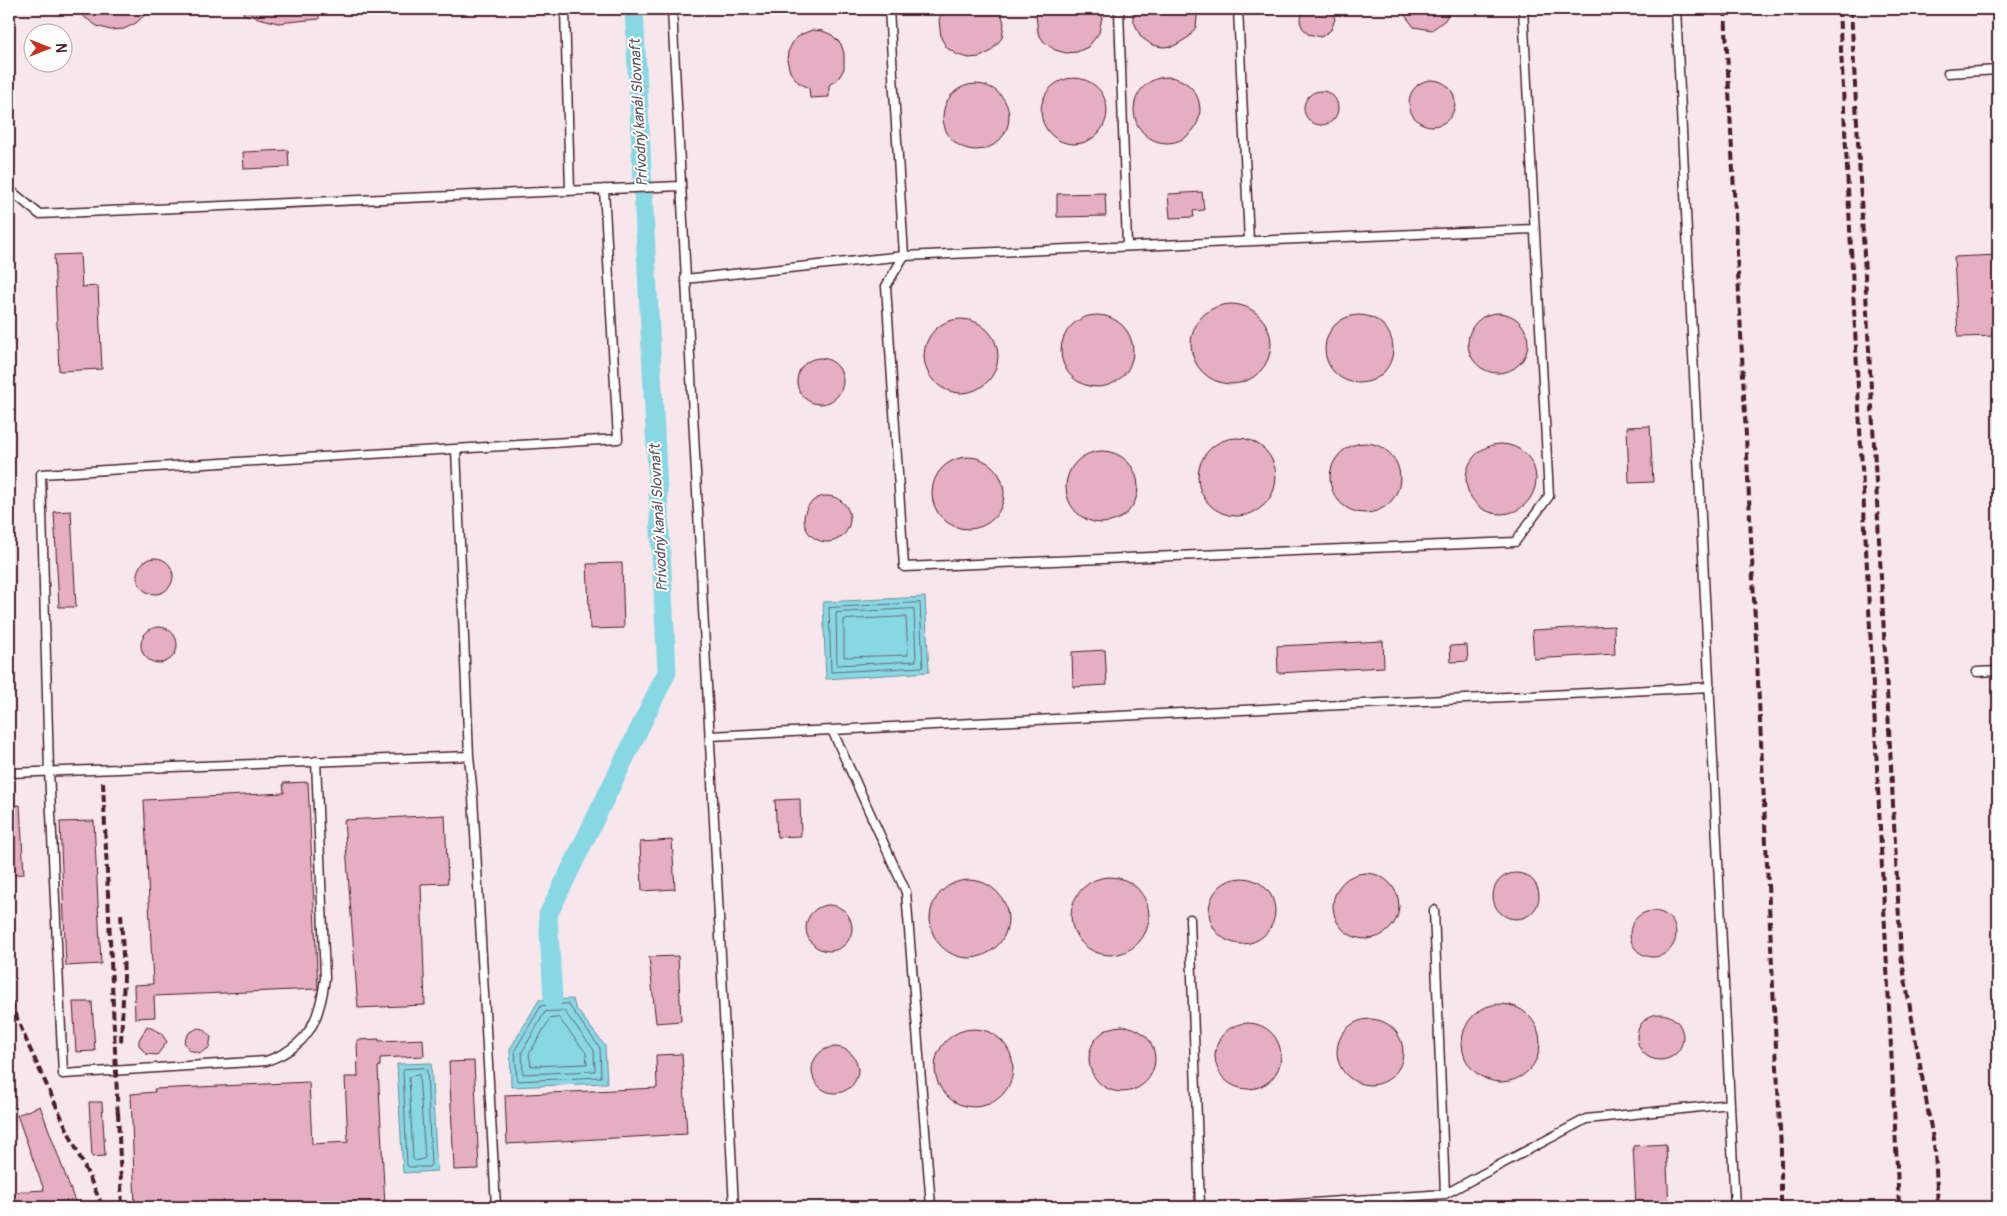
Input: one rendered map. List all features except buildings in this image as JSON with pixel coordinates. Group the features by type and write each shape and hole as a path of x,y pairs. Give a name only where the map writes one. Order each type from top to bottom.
{"lane":[{"path":"565,9 570,191"},
{"path":"672,9 734,1207"},
{"path":"889,9 904,256 886,286 904,567 1515,542 1549,496 1523,9"},
{"path":"1238,9 1249,241"},
{"path":"1676,9 1735,1207"},
{"path":"1118,11 1127,246"},
{"path":"1948,73 1998,70"},
{"path":"9,189 39,214 680,186"},
{"path":"316,761 325,978 323,996 309,1033 282,1056 266,1061 64,1074 49,770 42,474 618,439 604,189"},
{"path":"685,279 904,256 1534,229"},
{"path":"456,449 469,756 474,806 496,1207"},
{"path":"1978,672 1998,671"},
{"path":"710,736 1710,687"},
{"path":"832,730 906,892 931,1206 941,1207"},
{"path":"9,773 49,770 469,756"},
{"path":"1434,910 1445,1194"},
{"path":"1190,919 1200,1207"},
{"path":"1253,1207 1445,1194 1586,1119 1730,1104"}],"shaded area":[{"path":"9,9 1998,9 1998,1207 9,1207"}],"water":[{"path":"925,597 929,672 826,679 823,602"},
{"path":"573,999 575,1007 605,1046 607,1083 511,1087 510,1049 539,1000"},
{"path":"431,1063 437,1171 403,1173 397,1064"}],"waterway":[{"name":"Prívodný kanál Slovnaft","path":"553,999 548,915 667,672 634,9"}],"railway":[{"path":"1725,9 1781,1149 1781,1207"},
{"path":"1839,9 1899,1207"},
{"path":"1851,9 1901,956 1935,1151 1938,1207"},
{"path":"103,782 118,1118"},
{"path":"121,912 124,977 121,1042"},
{"path":"9,990 13,1009 30,1049 103,1207"},
{"path":"118,1112 122,1207"}]}
